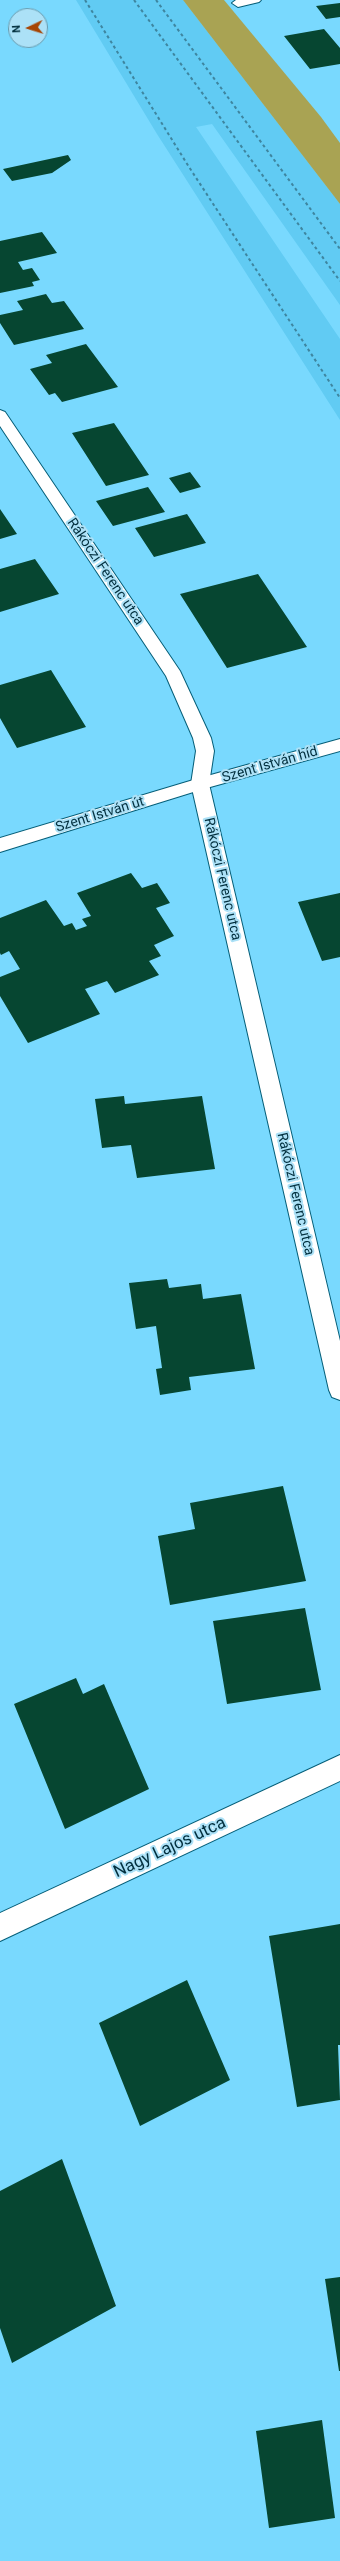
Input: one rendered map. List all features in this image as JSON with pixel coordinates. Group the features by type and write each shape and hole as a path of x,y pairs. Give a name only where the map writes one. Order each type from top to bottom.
{"street":[{"path":"238,3 255,0"},
{"name":"Rákóczi Ferenc utca","path":"0,415 174,676 202,738 204,750 200,784 340,1390"},
{"name":"Szent István híd","path":"200,784 337,746"},
{"name":"Szent István út","path":"0,845 200,784"},
{"name":"Nagy Lajos utca","path":"0,1927 340,1768"}],"shaded area":[{"path":"76,0 183,0 340,204 340,305 212,124 196,127 340,339 340,420 157,134"},
{"path":"183,0 224,0 321,117 340,143 340,204"}],"building":[{"path":"340,3 340,17 326,19 316,6"},
{"path":"324,29 340,48 340,64 310,69 284,36"},
{"path":"68,155 71,160 52,173 12,181 3,169"},
{"path":"42,232 57,253 18,262 23,270 32,268 40,280 32,282 34,286 0,293 0,241"},
{"path":"46,294 52,303 64,301 84,329 14,345 0,323 0,315 23,310 17,301"},
{"path":"86,344 118,387 62,402 55,393 49,395 30,369 52,363 46,355"},
{"path":"114,423 149,475 106,486 72,433"},
{"path":"190,472 201,487 180,493 169,478"},
{"path":"148,487 165,512 113,526 96,501"},
{"path":"0,509 17,534 0,539"},
{"path":"187,514 206,543 154,557 135,528"},
{"path":"35,559 59,594 0,612 0,569"},
{"path":"258,574 307,647 227,668 180,594"},
{"path":"51,670 86,727 17,748 0,718 0,685"},
{"path":"131,873 142,888 157,883 170,903 156,908 174,936 154,945 161,956 149,961 159,975 115,993 107,981 85,989 100,1014 28,1043 0,996 0,977 20,969 9,951 1,955 0,953 0,918 46,900 64,926 72,923 76,930 87,926 82,919 91,916 77,893"},
{"path":"340,893 340,957 322,961 298,902"},
{"path":"124,1096 125,1104 202,1096 215,1169 137,1178 131,1145 102,1148 95,1099"},
{"path":"167,1279 169,1288 201,1284 203,1299 241,1294 255,1369 189,1377 191,1390 160,1395 156,1369 162,1368 156,1326 136,1329 129,1283"},
{"path":"283,1486 306,1581 170,1605 158,1536 195,1529 190,1503"},
{"path":"305,1608 321,1690 227,1704 213,1621"},
{"path":"76,1678 83,1694 104,1684 149,1789 65,1829 14,1704"},
{"path":"340,1924 340,2045 338,2045 340,2100 297,2107 269,1936"},
{"path":"187,1980 230,2080 140,2126 99,2023"},
{"path":"62,2159 116,2306 12,2363 0,2328 0,2191"},
{"path":"340,2277 340,2371 339,2371 325,2279"},
{"path":"322,2420 335,2518 269,2528 256,2431"}],"railway":[{"path":"85,0 189,167 340,398"},
{"path":"134,0 340,281"},
{"path":"156,0 340,249"}]}
